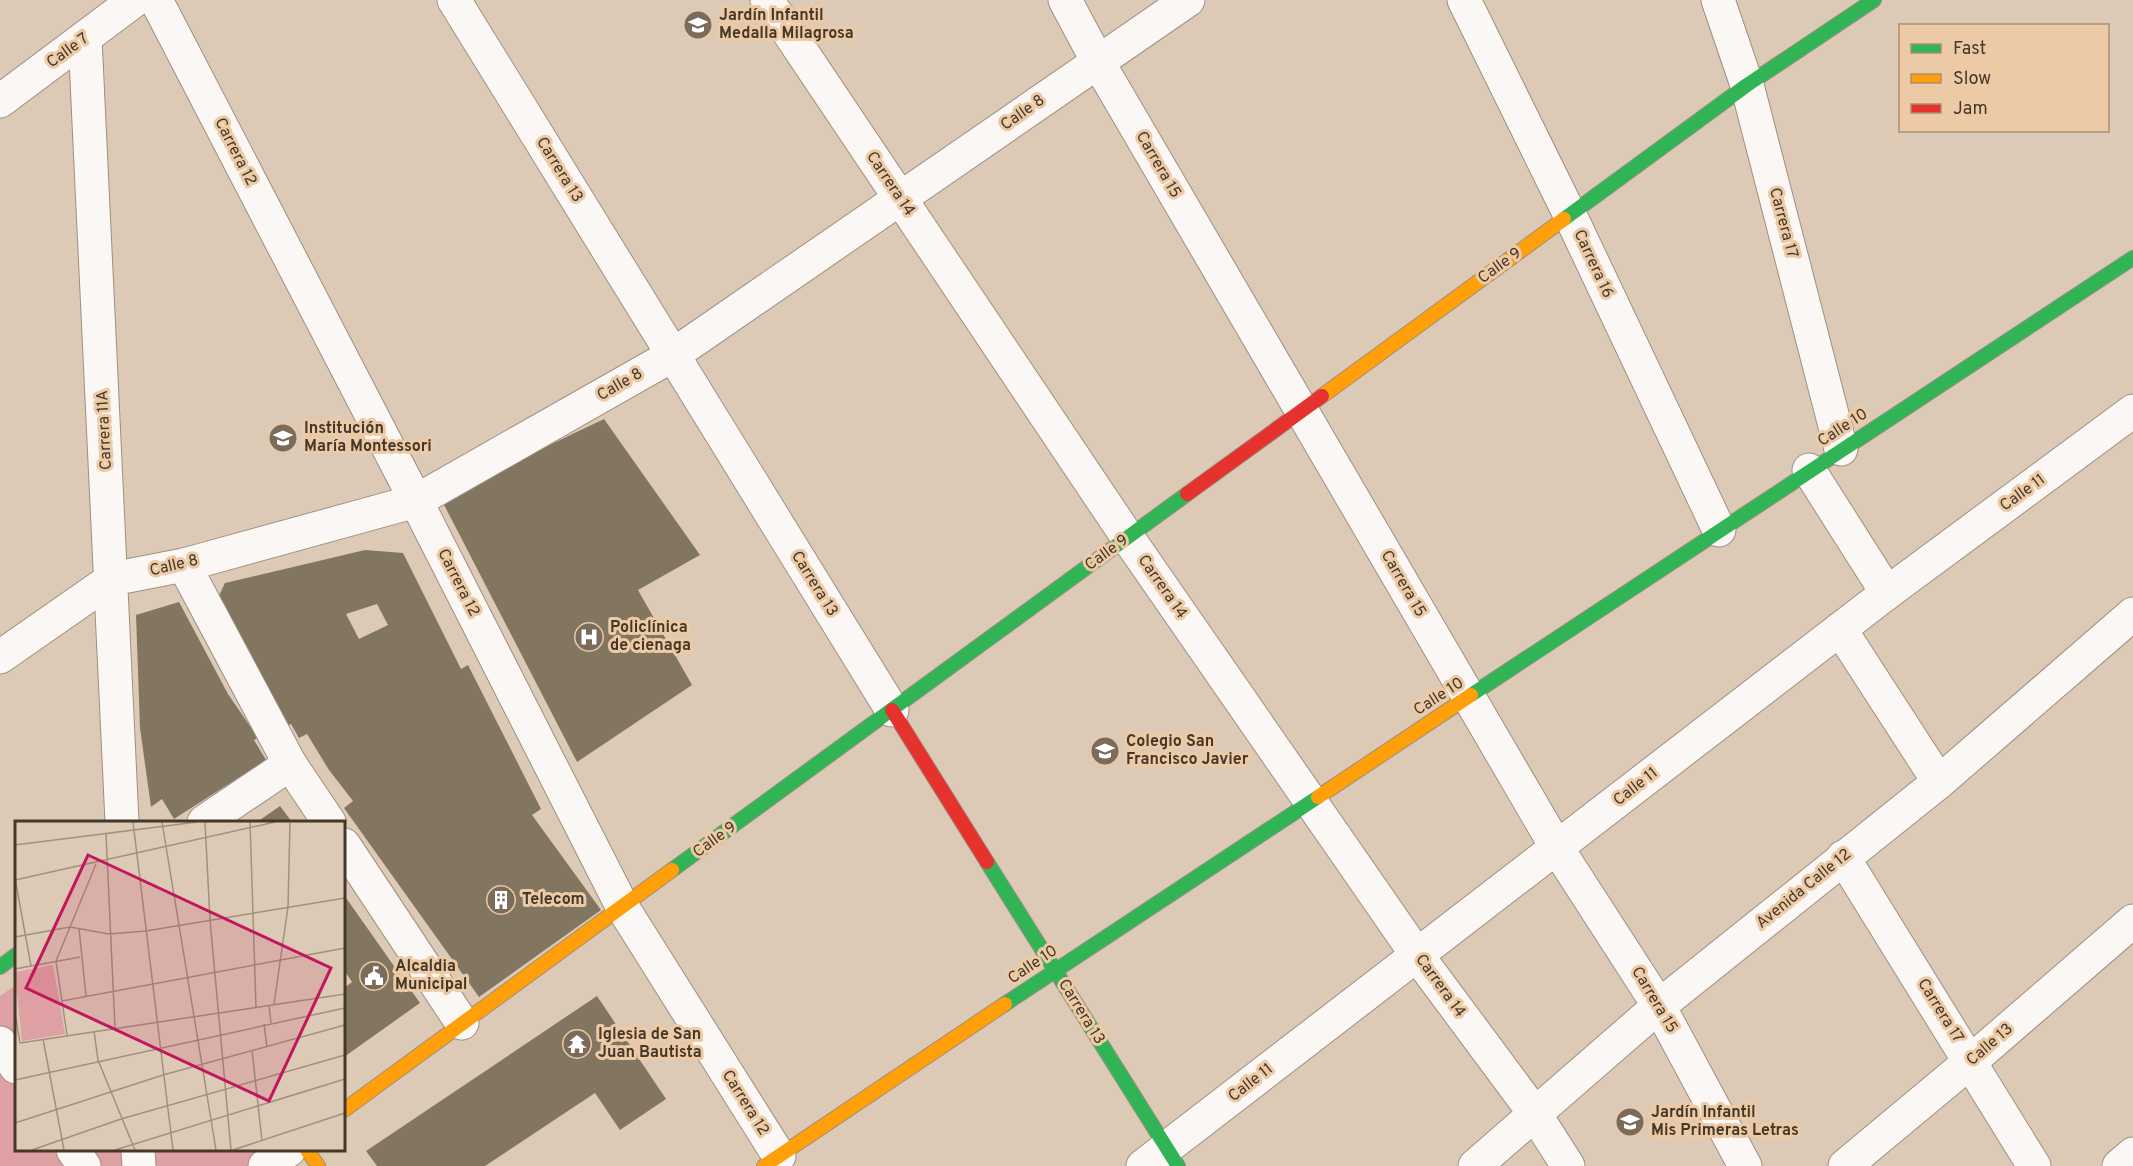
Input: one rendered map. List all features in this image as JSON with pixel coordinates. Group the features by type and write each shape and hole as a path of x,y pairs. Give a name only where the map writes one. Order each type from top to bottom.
{"street":[{"name":"Calle 7","path":"0,100 135,0"},
{"name":"Carrera 12","path":"156,0 416,501 623,908 771,1161"},
{"name":"Carrera 13","path":"454,0 1054,971 1163,1160"},
{"name":"Carrera 14","path":"767,0 1128,538 1417,955 1535,1114 1568,1166"},
{"name":"Carrera 15","path":"1065,0 1098,62 1557,848 1659,1006 1745,1166"},
{"name":"Calle 8","path":"0,657 112,579 184,565 416,501 674,355 1188,0"},
{"name":"Carrera 16","path":"1464,0 1570,215 1719,530"},
{"name":"Carrera 17","path":"1718,0 1747,85 1841,449"},
{"name":"Calle 9","path":"345,1109 1747,85 1874,0"},
{"name":"Carrera 11A","path":"85,38 122,821"},
{"name":"Calle 10","path":"771,1161 1809,470 2133,258"},
{"name":"Calle 11","path":"1163,1160 1417,955 1887,593 2133,411"},
{"path":"1809,470 1887,593"},
{"path":"184,565 290,764 328,821"},
{"name":"Avenida Calle 12","path":"1475,1166 1659,1006 1939,782 2133,614"},
{"path":"1840,630 1939,782"},
{"path":"205,821 290,764"},
{"path":"345,847 462,1023"},
{"name":"Carrera 17","path":"1843,857 2034,1166"},
{"name":"Calle 13","path":"1845,1166 2133,921"},
{"path":"0,967 15,956"},
{"path":"0,1043 15,1066"},
{"path":"74,1151 84,1166"},
{"path":"138,1151 139,1166"},
{"path":"265,1166 286,1151"},
{"path":"308,1151 318,1166"},
{"path":"2119,1166 2133,1154"}],"shaded area":[{"path":"15,986 15,1151 286,1151 296,1166 0,1166 0,996"}],"building":[{"name":"Policlínica de cienaga","path":"604,419 700,555 638,590 692,685 577,762 440,497"},
{"path":"365,550 403,553 461,669 468,665 541,809 532,815 601,910 479,997 344,808 353,801 329,770 307,734 299,738 291,724 287,726 256,665 250,668 213,608 225,583","holes":["377,604 388,625 359,639 346,614"]},
{"path":"179,602 228,694 258,738 254,740 266,760 174,819 162,799 151,807 140,728 136,615"},
{"path":"280,806 291,821 258,821"},
{"name":"Alcaldia Municipal","path":"345,896 420,1003 345,1056 345,987 352,982 345,972"},
{"name":"Iglesia de San Juan Bautista","path":"597,996 666,1099 620,1130 595,1093 485,1166 377,1166 366,1151"}],"traffic: fast":[{"path":"1564,219 1747,85 1874,0"},
{"path":"1471,695 2133,258"},
{"path":"672,870 1187,494"},
{"path":"1005,1004 1318,797"},
{"path":"987,862 1178,1166"},
{"path":"0,967 15,956"}],"traffic: slow":[{"path":"1322,396 1564,219"},
{"path":"1318,797 1471,695"},
{"path":"345,1109 672,870"},
{"path":"764,1166 1005,1004"},
{"path":"308,1151 318,1166"}],"traffic: jam":[{"path":"1187,494 1322,396"},
{"path":"892,710 987,862"}],"place":[{"name":"Jardín Infantil Medalla Milagrosa","path":"698,25"},
{"name":"Institución María Montessori","path":"283,438"},
{"name":"Policlínica de cienaga","path":"589,637"},
{"name":"Colegio San Francisco Javier","path":"1105,751"},
{"name":"Telecom","path":"501,900"},
{"name":"Alcaldia Municipal","path":"374,976"},
{"name":"Iglesia de San Juan Bautista","path":"577,1044"},
{"name":"Jardín Infantil Mis Primeras Letras","path":"1630,1122"}]}
